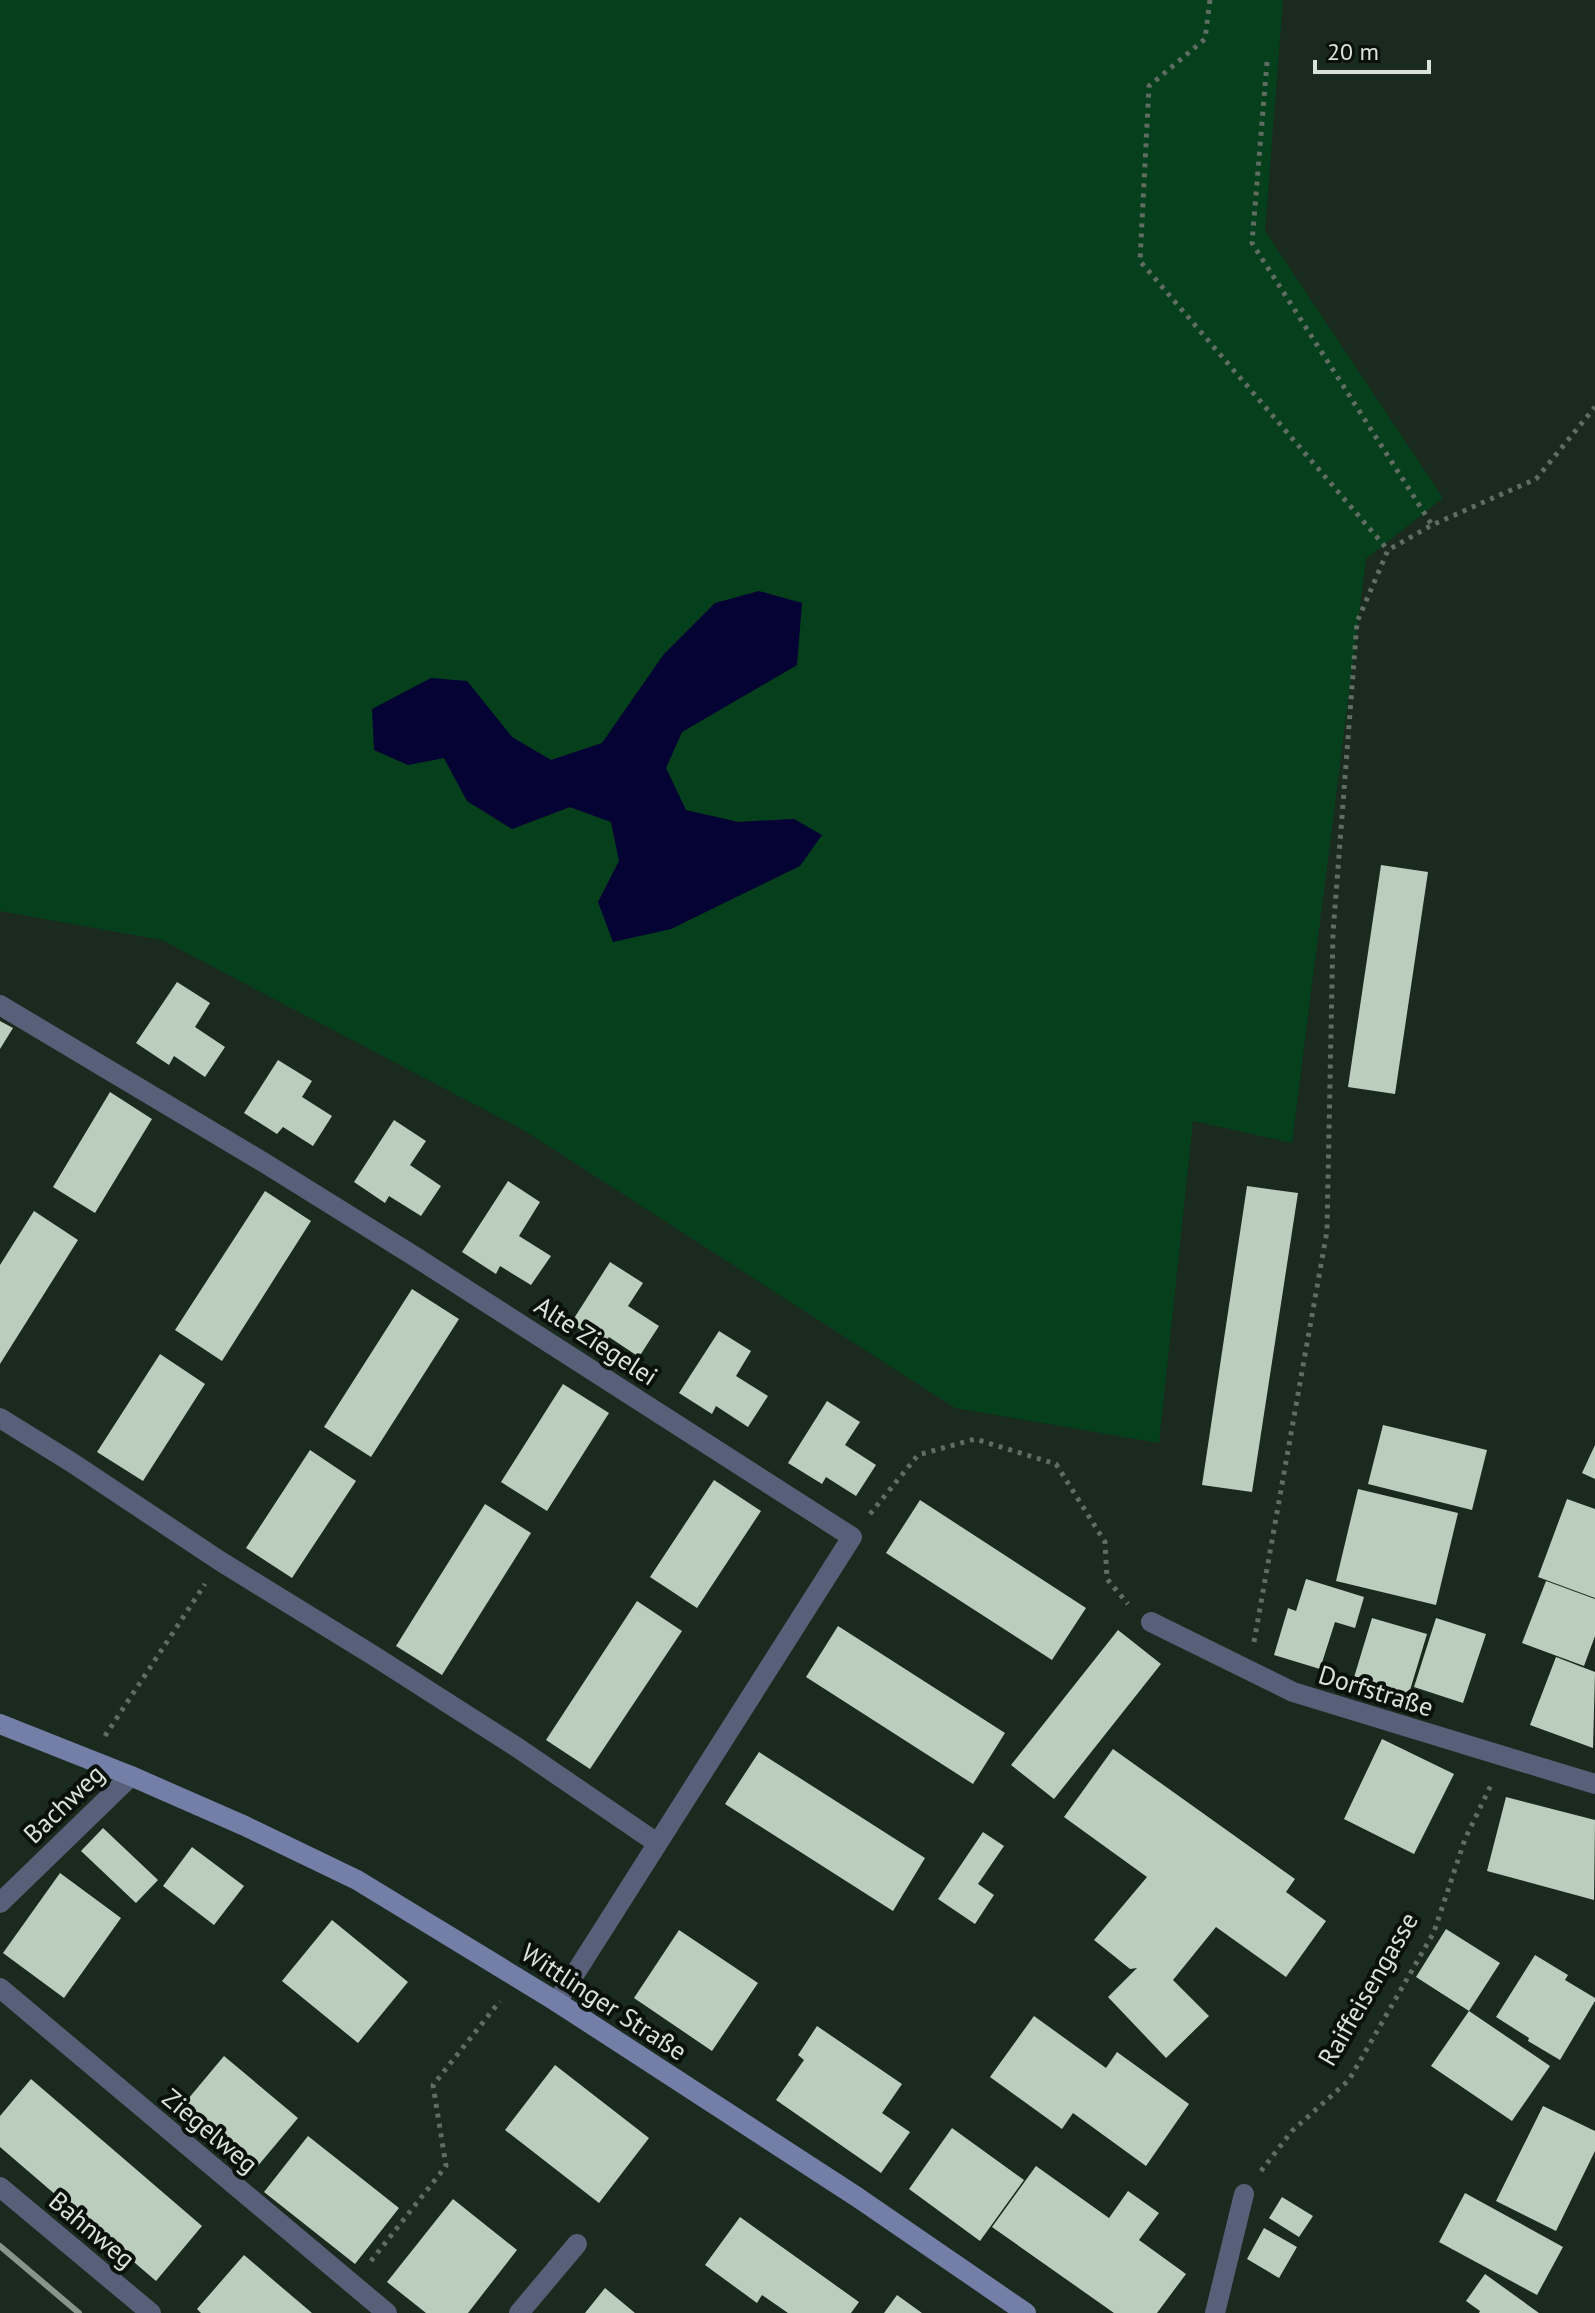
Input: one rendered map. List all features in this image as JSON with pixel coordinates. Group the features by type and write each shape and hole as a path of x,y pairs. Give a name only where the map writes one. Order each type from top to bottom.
{"main road":[{"name":"Wittlinger Straße","path":"0,1724 131,1776 357,1880 557,2002 857,2197 1026,2313"}],"street":[{"name":"Alte Ziegelei","path":"0,1005 377,1233 852,1537"},
{"path":"0,1418 220,1561 465,1714 657,1843"},
{"path":"557,2002 852,1537"},
{"name":"Dorfstraße","path":"1151,1622 1293,1692 1595,1784"},
{"name":"Bachweg","path":"0,1903 131,1776"},
{"name":"Ziegelweg","path":"0,1988 387,2313"},
{"name":"Bahnweg","path":"0,2187 151,2313"},
{"path":"1215,2313 1244,2194"},
{"path":"519,2313 577,2244"}],"path":[{"path":"1210,0 1205,39 1149,86 1140,261 1388,550"},
{"path":"1267,62 1252,243 1432,525"},
{"path":"1249,1671 1327,1231 1333,933 1357,622 1388,550 1432,525 1536,479 1595,407"},
{"path":"852,1537 918,1455 975,1439 1014,1450 1056,1464 1105,1542 1107,1579 1127,1603 1151,1622"},
{"path":"89,1760 220,1561"},
{"name":"Raiffeisengasse","path":"1244,2194 1292,2131 1349,2080 1434,1932 1465,1839 1504,1757"},
{"path":"353,2284 446,2166 433,2085 518,1978"}],"green space":[{"path":"0,0 1283,0 1265,231 1443,498 1366,559 1292,1143 1193,1121 1159,1443 955,1408 525,1131 162,940 0,911","holes":["664,654 796,665 682,732 666,768 685,810 738,822 794,819 822,836 598,903 619,861 611,822 570,807 512,829 467,801 444,758 408,765 467,681 512,737 551,760 602,743"]}],"shaded area":[{"path":"759,591 802,603 797,665 682,732 666,768 686,810 738,822 794,819 822,835 800,866 671,929 613,942 598,902 619,861 611,822 570,807 512,829 467,801 444,758 408,765 374,750 372,709 431,678 467,681 512,737 551,760 602,743 664,654 715,603"}],"building":[{"path":"1381,865 1428,872 1395,1094 1348,1087"},
{"path":"177,982 210,1003 195,1027 225,1047 205,1077 174,1056 169,1065 136,1043"},
{"path":"0,1021 13,1028 0,1049"},
{"path":"278,1060 312,1081 302,1097 332,1116 313,1146 283,1127 277,1134 244,1113"},
{"path":"110,1092 152,1119 95,1213 53,1187"},
{"path":"394,1120 426,1141 410,1165 441,1186 421,1216 389,1196 385,1203 354,1182"},
{"path":"508,1181 540,1202 519,1236 551,1256 531,1285 500,1266 496,1274 462,1252"},
{"path":"1247,1186 1298,1193 1252,1492 1202,1485"},
{"path":"265,1191 311,1221 222,1361 175,1330"},
{"path":"34,1211 78,1240 0,1364 0,1265"},
{"path":"610,1262 643,1283 628,1306 659,1326 639,1357 609,1337 603,1345 571,1323"},
{"path":"412,1289 459,1319 371,1457 324,1427"},
{"path":"719,1331 751,1351 736,1376 768,1396 748,1427 716,1406 712,1414 679,1393"},
{"path":"160,1354 205,1384 143,1481 97,1452"},
{"path":"563,1384 609,1413 547,1511 501,1482"},
{"path":"827,1401 860,1422 845,1445 876,1465 856,1496 826,1477 822,1484 788,1463"},
{"path":"1383,1425 1487,1450 1472,1510 1368,1484"},
{"path":"1595,1445 1595,1479 1582,1473"},
{"path":"310,1450 356,1481 292,1578 246,1548"},
{"path":"714,1480 761,1511 697,1608 650,1577"},
{"path":"1358,1489 1458,1513 1436,1605 1336,1581"},
{"path":"1567,1499 1595,1509 1595,1598 1538,1577"},
{"path":"920,1500 1086,1608 1052,1660 886,1553"},
{"path":"485,1504 531,1533 442,1675 396,1646"},
{"path":"1306,1579 1364,1597 1355,1628 1335,1622 1320,1669 1274,1655 1288,1608 1296,1611"},
{"path":"1546,1581 1595,1599 1595,1636 1584,1666 1522,1643"},
{"path":"637,1601 682,1631 590,1769 546,1740"},
{"path":"1372,1618 1427,1634 1407,1700 1352,1684"},
{"path":"1436,1618 1486,1634 1463,1703 1414,1687"},
{"path":"838,1626 1005,1733 973,1784 806,1677"},
{"path":"1118,1630 1161,1664 1054,1799 1011,1765"},
{"path":"1556,1657 1595,1672 1593,1748 1530,1725"},
{"path":"1382,1739 1454,1774 1414,1854 1344,1819"},
{"path":"1113,1749 1295,1879 1286,1892 1326,1921 1286,1977 1216,1927 1173,1980 1209,2016 1166,2058 1108,1997 1137,1968 1130,1969 1094,1940 1147,1877 1064,1817"},
{"path":"759,1752 925,1858 893,1911 725,1804"},
{"path":"1506,1797 1595,1820 1594,1900 1487,1871"},
{"path":"103,1828 158,1880 136,1903 81,1851"},
{"path":"983,1832 1004,1846 978,1884 994,1895 975,1924 938,1899"},
{"path":"192,1847 244,1886 214,1925 163,1886"},
{"path":"60,1873 121,1918 64,1998 3,1953"},
{"path":"332,1920 408,1982 358,2043 282,1981"},
{"path":"1446,1929 1500,1963 1469,2011 1416,1977"},
{"path":"679,1930 758,1983 712,2051 634,1998"},
{"path":"1535,1955 1568,1975 1565,1980 1595,1998 1560,2060 1496,2017"},
{"path":"1469,2011 1550,2066 1512,2121 1431,2066"},
{"path":"1034,2016 1106,2068 1117,2052 1189,2104 1146,2166 1073,2113 1062,2129 990,2077"},
{"path":"817,2026 902,2084 882,2113 910,2132 881,2173 776,2100 804,2060 798,2055"},
{"path":"224,2056 298,2118 252,2173 178,2111"},
{"path":"555,2065 649,2138 599,2203 505,2130"},
{"path":"31,2079 202,2226 156,2281 0,2147 0,2116"},
{"path":"1543,2106 1595,2131 1595,2151 1556,2231 1496,2201"},
{"path":"952,2128 1024,2180 980,2241 909,2189"},
{"path":"308,2136 399,2208 355,2264 264,2192"},
{"path":"1036,2166 1109,2218 1128,2191 1159,2213 1139,2240 1186,2274 1157,2313 1114,2313 992,2227"},
{"path":"1465,2193 1563,2247 1537,2295 1439,2242"},
{"path":"1282,2197 1313,2216 1299,2237 1269,2218"},
{"path":"453,2199 517,2250 468,2313 426,2313 387,2282"},
{"path":"740,2217 859,2302 851,2313 788,2313 762,2295 757,2303 705,2265"},
{"path":"1264,2228 1297,2247 1279,2278 1247,2259"},
{"path":"244,2255 312,2313 201,2313 197,2309"},
{"path":"1485,2274 1539,2313 1479,2313 1466,2301"},
{"path":"605,2288 635,2313 585,2313"},
{"path":"897,2295 922,2313 884,2313"}],"railway":[{"path":"0,2246 79,2313"}]}
